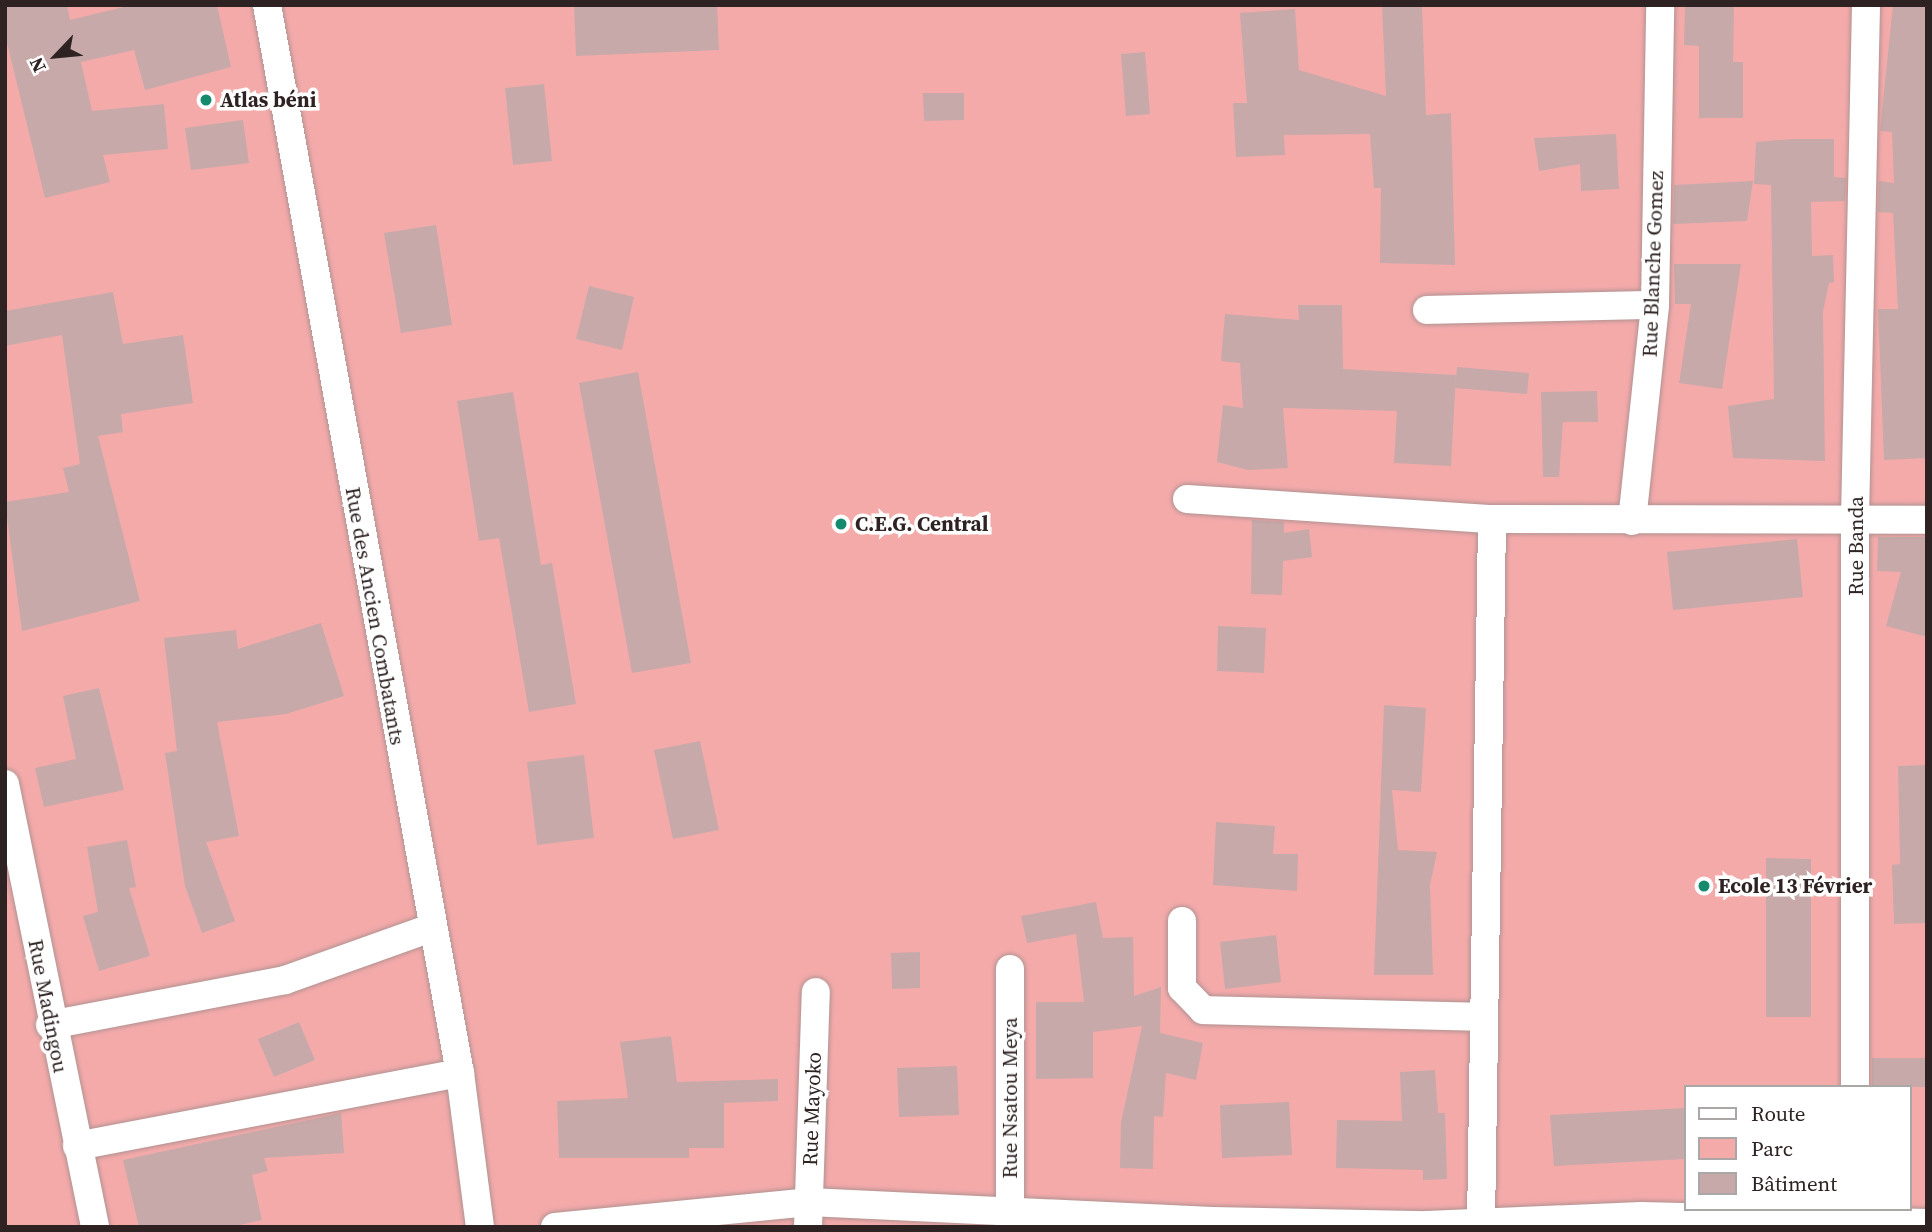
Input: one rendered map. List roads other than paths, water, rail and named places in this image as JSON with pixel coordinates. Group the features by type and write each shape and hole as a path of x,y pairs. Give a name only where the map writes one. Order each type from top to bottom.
{"street":[{"name":"Rue des Ancien Combatants","path":"267,5 430,928 460,1073 480,1227"},
{"name":"Rue Blanche Gomez","path":"1632,522 1655,305 1660,5"},
{"name":"Rue Banda","path":"1855,1085 1856,518 1866,5"},
{"path":"1427,310 1655,305"},
{"path":"1187,499 1492,519 1632,522 1856,518 1927,520"},
{"path":"1481,1223 1492,519"},
{"name":"Rue Madingou","path":"5,784 50,1025 95,1227"},
{"path":"1182,921 1182,988 1203,1010 1484,1017"},
{"path":"50,1025 285,981 430,928"},
{"name":"Rue Nsatou Meya","path":"1010,970 1010,1221"},
{"name":"Rue Mayoko","path":"808,1214 816,992"},
{"path":"77,1146 460,1073"},
{"path":"555,1227 808,1214 1010,1221 1427,1226 1481,1223 1855,1219 1927,1223"}],"place":[{"name":"Atlas béni","path":"206,100"},
{"name":"C.E.G. Central","path":"841,524"},
{"name":"Ecole 13 Février","path":"1704,886"}]}
